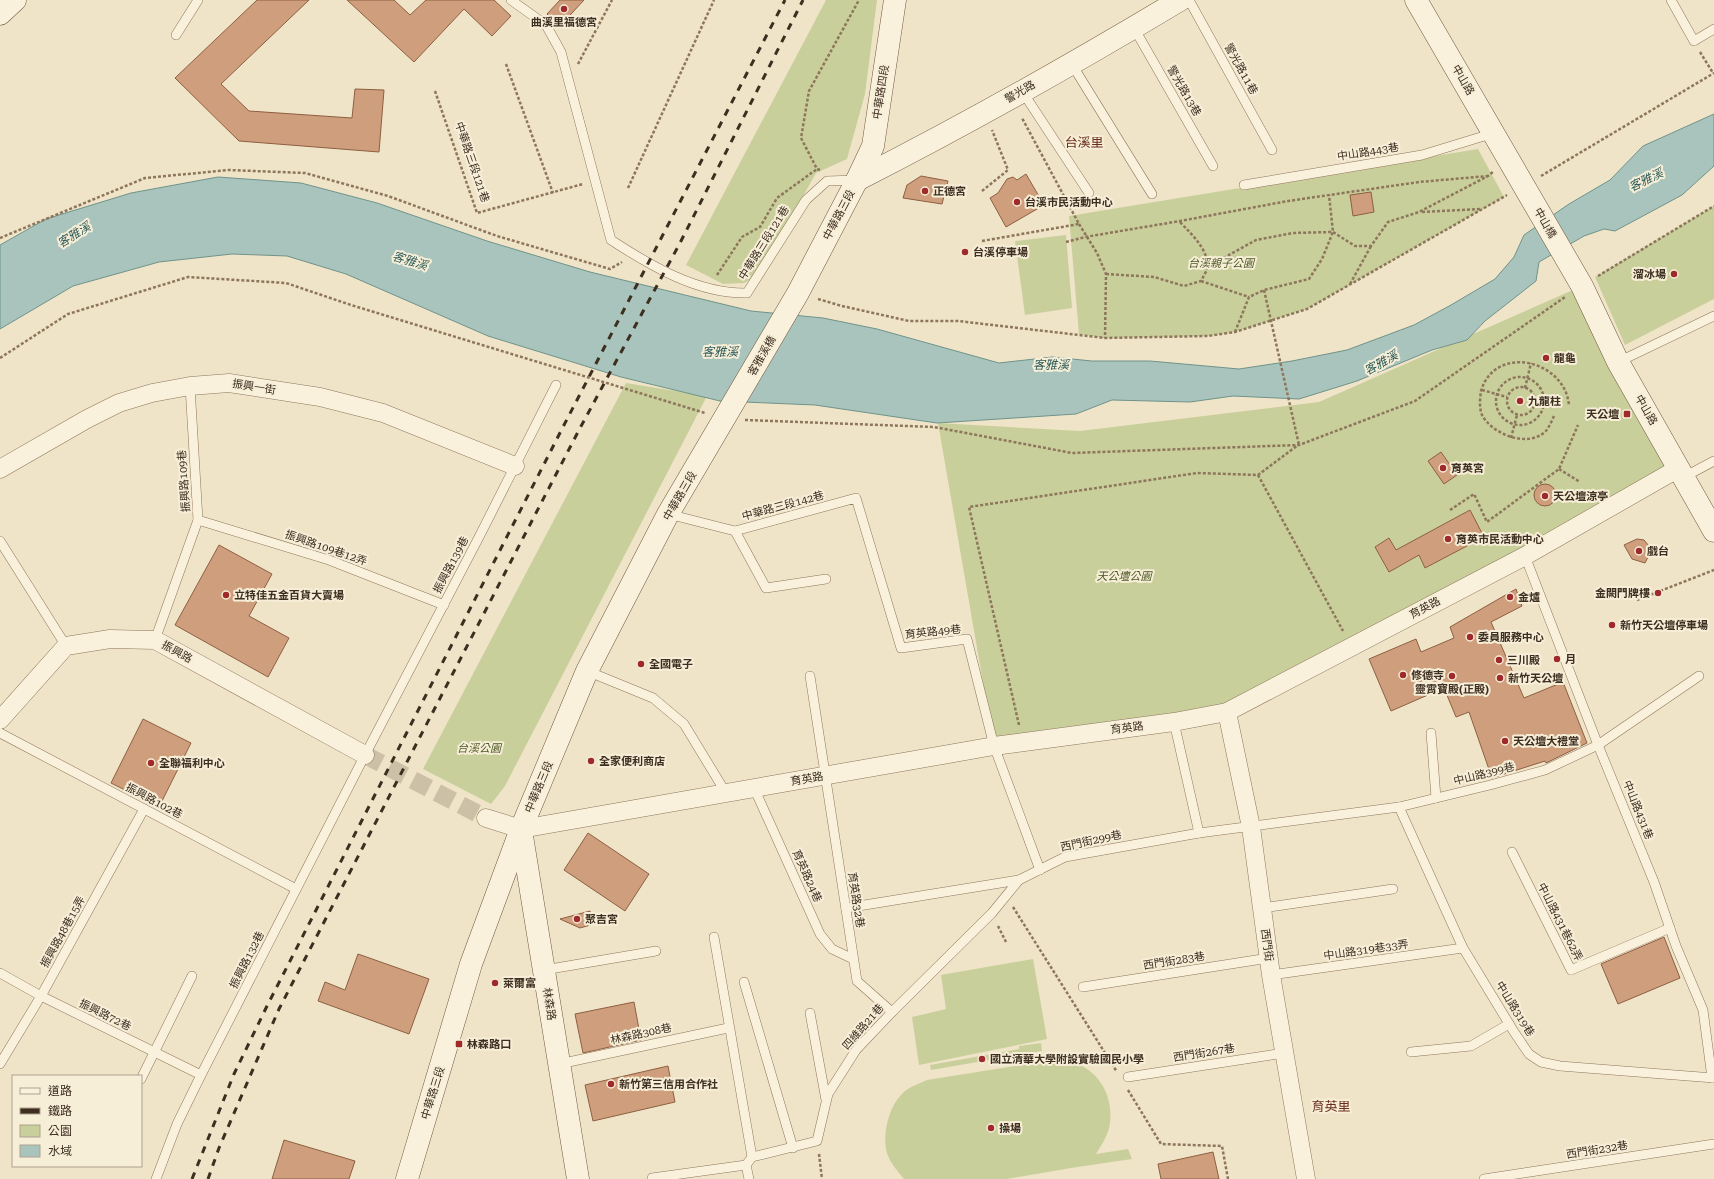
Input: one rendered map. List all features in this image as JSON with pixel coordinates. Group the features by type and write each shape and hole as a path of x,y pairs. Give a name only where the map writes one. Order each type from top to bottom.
{"street":[{"path":"0,14 15,0"},
{"name":"中華路四段","path":"857,180 873,146 896,0"},
{"name":"警光路","path":"857,180 985,113 1180,0"},
{"name":"中山路","path":"1416,0 1509,160"},
{"name":"中山橋","path":"1509,160 1582,286"},
{"name":"中華路三段","path":"798,293 857,180"},
{"name":"中山路","path":"1582,286 1618,362 1714,531"},
{"name":"客雅溪橋","path":"725,419 798,293"},
{"name":"振興一街","path":"0,469 87,419 119,403 152,393 190,386 229,383 320,397 383,413 516,466"},
{"name":"中華路三段","path":"407,1179 471,964 521,829 587,671 668,514 725,419"},
{"name":"育英路","path":"521,829 994,746 1174,722 1227,712 1681,473"},
{"name":"振興路","path":"66,646 110,639 155,640 365,755"},
{"path":"0,720 66,646"},
{"name":"西門街","path":"1227,712 1251,827 1270,967 1306,1179"},
{"path":"486,818 521,829"},
{"name":"林森路","path":"521,829 578,1179"},
{"path":"493,906 507,888 516,886 524,890 532,900"}],"lane":[{"path":"176,35 198,0"},
{"name":"中華路三段121巷","path":"511,0 546,25 562,52 611,240 635,256 693,284 730,293 747,293 806,200 827,181 857,180"},
{"name":"警光路11巷","path":"1189,0 1272,150"},
{"path":"1671,0 1694,41 1714,29"},
{"name":"警光路13巷","path":"1134,28 1213,166"},
{"path":"1071,63 1152,194"},
{"path":"1017,94 1089,193"},
{"name":"中山路443巷","path":"1244,185 1422,155 1494,133"},
{"path":"1618,362 1714,316"},
{"name":"振興路139巷","path":"365,755 516,466 556,385"},
{"name":"振興路109巷","path":"155,640 198,520 190,386"},
{"path":"1681,473 1714,461"},
{"name":"中華路三段142巷","path":"668,514 734,531 856,498"},
{"name":"育英路49巷","path":"856,498 901,648 967,639 994,746"},
{"name":"振興路109巷12弄","path":"198,520 329,560 444,605"},
{"path":"734,531 766,588 826,579"},
{"path":"0,541 66,646"},
{"name":"中山路431巷","path":"1525,556 1703,1010 1713,1078"},
{"path":"587,671 653,698 684,724 726,793"},
{"name":"育英路32巷","path":"810,676 857,981 892,1012"},
{"name":"中山路399巷","path":"1251,827 1398,807 1545,770 1598,744 1699,676"},
{"path":"1174,722 1199,833"},
{"path":"1431,732 1436,798"},
{"name":"振興路102巷","path":"0,733 296,889"},
{"path":"994,746 1040,870"},
{"name":"振興路132巷","path":"156,1179 177,1124 365,755"},
{"name":"育英路24巷","path":"754,788 820,934 832,949 854,959"},
{"name":"中山路319巷","path":"1398,807 1463,948 1529,1054 1541,1062 1560,1066 1713,1078"},
{"name":"振興路48巷15弄","path":"0,1064 42,996 144,809"},
{"name":"西門街299巷","path":"846,908 1019,880 1065,857 1199,833 1251,827"},
{"name":"中山路431巷62弄","path":"1512,852 1571,970 1670,928"},
{"name":"四維路21巷","path":"817,1141 828,1094 856,1050 892,1012 992,913 1019,880"},
{"path":"1262,908 1393,889"},
{"path":"714,937 749,1161 749,1179"},
{"name":"中山路319巷33弄","path":"1270,967 1463,948"},
{"path":"544,970 656,951"},
{"name":"西門街283巷","path":"1083,987 1270,967"},
{"name":"振興路72巷","path":"0,973 42,996 201,1076"},
{"path":"142,1077 192,976"},
{"path":"744,982 793,1148"},
{"path":"810,1013 826,1100"},
{"path":"1411,1052 1471,1046 1509,1024"},
{"name":"林森路308巷","path":"559,1064 728,1028"},
{"name":"西門街267巷","path":"1127,1081 1284,1053"},
{"path":"652,1178 749,1161 817,1141"},
{"name":"西門街232巷","path":"1484,1179 1714,1144"}],"path":[{"path":"569,80 612,0"},
{"path":"628,188 714,0"},
{"path":"825,172 816,169 802,138 810,91 858,0"},
{"path":"1539,177 1714,73 1694,41"},
{"path":"506,64 553,193"},
{"name":"中華路三段121巷","path":"435,91 477,213 595,181"},
{"path":"1017,94 1085,237 1097,253 1106,274 1106,338"},
{"path":"982,191 1008,170 985,113"},
{"path":"693,284 706,273 714,277 718,275 742,237 760,227 777,198 816,169"},
{"path":"0,238 145,178 229,170 306,173 388,196 497,236 610,269 635,256"},
{"path":"1066,242 1085,237 1288,201 1419,182 1488,176 1419,212 1388,222 1371,246 1350,284"},
{"path":"798,293 842,306 908,321 958,321 1106,338 1208,336 1235,332 1307,309 1508,194"},
{"path":"1235,332 1249,297 1264,290 1309,279 1322,259 1333,232 1329,195"},
{"path":"1020,732 969,507 1197,473 1258,475 1298,445 1415,401 1582,286 1714,206"},
{"path":"1419,212 1482,209"},
{"path":"1180,221 1202,246 1209,266"},
{"path":"982,242 1079,224"},
{"path":"1201,281 1209,266 1256,240 1293,234 1333,232 1355,246 1371,246"},
{"path":"1106,274 1154,277 1184,286 1201,281 1249,297"},
{"path":"0,358 68,314 188,277 286,283 366,310 725,419 934,427 1072,453 1298,445"},
{"path":"1264,290 1298,445"},
{"path":"1554,416 1545,432 1530,438 1511,438 1496,430 1481,414 1480,402 1482,390 1491,373 1507,363 1531,363 1552,372 1563,385 1569,397 1569,406"},
{"path":"1525,388 1531,363"},
{"path":"1520,376 1528,378 1540,388 1544,395 1544,405 1537,418 1531,423 1515,425 1502,418 1498,412 1496,406 1497,394 1506,380 1520,376"},
{"path":"1521,387 1525,388 1533,394 1535,403 1531,411 1522,416 1517,415 1510,410 1507,397 1513,390 1521,387"},
{"path":"1482,390 1507,397"},
{"path":"1535,403 1552,407"},
{"path":"1511,438 1517,415"},
{"path":"1450,510 1474,494 1487,522 1559,469 1578,425"},
{"path":"1559,469 1580,482"},
{"path":"1258,475 1345,636"},
{"path":"1637,600 1714,570"},
{"path":"1006,896 1117,1072"},
{"path":"992,913 1006,942"},
{"path":"1127,1081 1161,1144 1222,1146 1228,1179"},
{"path":"817,1141 822,1179"}],"green space":[{"path":"826,0 877,0 865,94 847,159 816,173 759,275 744,283 723,284 686,265"},
{"name":"台溪親子公園","path":"1478,149 1504,197 1307,309 1235,332 1208,336 1105,338 1079,334 1069,216"},
{"path":"1714,206 1714,299 1625,345 1595,277"},
{"path":"1066,235 1072,308 1025,315 1015,241"},
{"name":"天公壇公園","path":"1582,286 1679,468 1227,712 994,746 938,423 1080,431 1319,402"},
{"name":"台溪公園","path":"626,383 707,396 505,786 491,804 423,769"},
{"path":"1033,959 1047,1039 919,1065 912,1017 946,1009 941,975"},
{"path":"1041,1043 1042,1051 931,1070 930,1065 1019,1049 1019,1046"},
{"path":"1059,1059 1071,1061 1081,1065 1091,1072 1098,1079 1108,1099 1110,1123 1107,1135 1096,1154 1128,1149 1132,1159 1007,1179 904,1179 891,1162 886,1149 885,1141 889,1116 896,1101 910,1088 927,1080"}],"water":[{"name":"客雅溪","path":"1714,114 1714,166 1682,195 1615,231 1604,229 1584,236 1539,262 1536,281 1485,321 1467,340 1432,350 1357,381 1299,399 1233,396 1190,402 1112,400 1076,414 937,423 815,405 720,401 621,377 488,336 346,274 287,256 232,254 159,262 73,286 0,329 0,245 46,219 131,193 218,177 301,183 377,203 487,241 590,272 751,311 823,318 877,329 999,363 1052,357 1092,361 1150,361 1239,369 1292,361 1347,350 1414,325 1495,279 1514,257 1524,235 1569,204 1610,180 1643,146"}],"building":[{"path":"257,0 309,0 221,84 249,111 352,118 355,89 384,90 379,152 239,141 175,78"},
{"path":"347,0 394,0 410,15 426,0 494,0 511,16 492,36 464,9 414,62"},
{"name":"曲溪里福德宮","path":"560,0 584,0 560,26 547,14"},
{"name":"台溪市民活動中心","path":"1026,174 1044,205 1006,227 990,198 998,193 1007,179 1013,177 1017,180"},
{"name":"正德宮","path":"921,176 948,181 942,204 903,198 907,185"},
{"path":"1371,192 1374,212 1353,216 1350,195"},
{"name":"育英宮","path":"1441,452 1457,475 1444,484 1428,461"},
{"name":"天公壇涼亭","path":"1545,484 1553,487 1556,495 1553,503 1545,506 1537,503 1534,495 1537,487"},
{"name":"育英市民活動中心","path":"1470,510 1484,537 1425,568 1419,555 1389,572 1375,547 1389,538 1396,550"},
{"name":"戲台","path":"1637,539 1644,540 1649,546 1650,553 1645,563 1632,559 1624,545"},
{"name":"立特佳五金百貨大賣場","path":"219,545 272,574 249,616 289,638 268,677 175,625"},
{"name":"新竹天公壇","path":"1516,589 1522,606 1491,622 1524,698 1563,682 1587,743 1546,763 1545,761 1492,778 1469,712 1456,717 1444,688 1391,711 1369,659 1416,639 1421,652 1454,638 1450,627"},
{"name":"全聯福利中心","path":"143,719 191,743 159,807 111,783"},
{"path":"588,833 649,874 625,911 564,870"},
{"path":"590,911 594,924 580,928 560,919"},
{"path":"1664,937 1680,978 1618,1004 1601,964"},
{"path":"358,954 429,979 409,1034 318,1001 325,982 345,990"},
{"path":"634,1002 641,1040 583,1053 575,1014"},
{"path":"668,1066 675,1102 593,1121 585,1085"},
{"path":"284,1140 355,1161 349,1179 272,1179"},
{"path":"1213,1152 1219,1179 1161,1179 1158,1164"}],"tunnel":[{"path":"365,755 486,818"}],"railway":[{"path":"192,1179 234,1074 267,1006 564,425 785,0"},
{"path":"208,1179 219,1148 279,1009 579,430 680,243 803,0"}],"place":[{"name":"曲溪里福德宮","path":"564,9"},
{"name":"正德宮","path":"925,191"},
{"name":"台溪市民活動中心","path":"1017,202"},
{"name":"台溪停車場","path":"965,252"},
{"name":"溜冰場","path":"1674,274"},
{"name":"龍龜","path":"1546,358"},
{"name":"九龍柱","path":"1520,401"},
{"name":"天公壇","path":"1627,414"},
{"name":"育英宮","path":"1443,468"},
{"name":"天公壇涼亭","path":"1545,496"},
{"name":"育英市民活動中心","path":"1448,539"},
{"name":"戲台","path":"1639,551"},
{"name":"金闕門牌樓","path":"1658,593"},
{"name":"立特佳五金百貨大賣場","path":"226,595"},
{"name":"金爐","path":"1510,597"},
{"name":"新竹天公壇停車場","path":"1612,625"},
{"name":"委員服務中心","path":"1470,637"},
{"name":"月","path":"1557,659"},
{"name":"三川殿","path":"1499,660"},
{"name":"全國電子","path":"641,664"},
{"name":"修德寺","path":"1403,675"},
{"name":"靈霄寶殿(正殿)","path":"1452,676"},
{"name":"新竹天公壇","path":"1500,678"},
{"name":"天公壇大禮堂","path":"1505,741"},
{"name":"全家便利商店","path":"591,761"},
{"name":"全聯福利中心","path":"151,763"},
{"name":"聚吉宮","path":"577,919"},
{"name":"萊爾富","path":"495,983"},
{"name":"林森路口","path":"459,1044"},
{"name":"國立清華大學附設實驗國民小學","path":"982,1059"},
{"name":"新竹第三信用合作社","path":"611,1084"},
{"name":"操場","path":"991,1128"}],"district":[{"name":"台溪里","path":"1084,142"},
{"name":"育英里","path":"1331,1106"}]}
